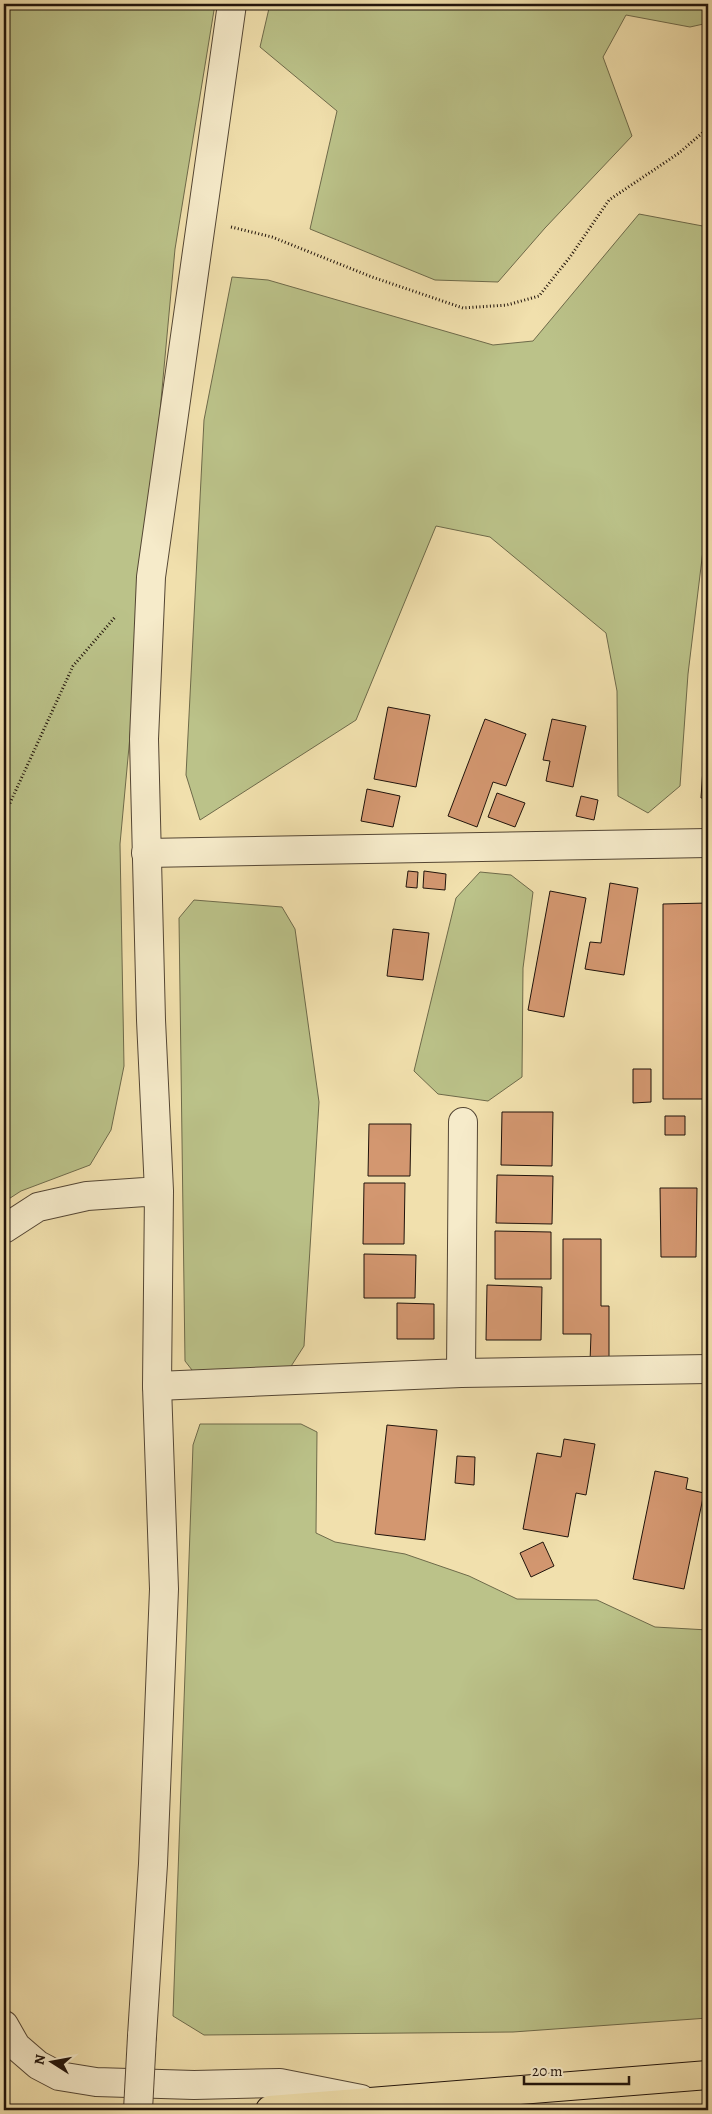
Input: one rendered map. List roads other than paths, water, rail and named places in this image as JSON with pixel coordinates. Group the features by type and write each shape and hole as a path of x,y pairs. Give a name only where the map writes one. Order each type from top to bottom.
{"highway":[{"path":"270,2110 708,2075"}],"street":[{"path":"138,2110 153,1864 164,1589 157,1386 159,1191 146,853 144,739 151,577 232,4"},
{"path":"146,853 708,843"},
{"path":"461,1373 463,1122"},
{"path":"4,1229 38,1207 87,1196 159,1191"},
{"path":"157,1386 461,1373 708,1369"},
{"path":"4,2025 16,2046 38,2065 60,2076 96,2082 194,2085 280,2083 374,2102"}]}
